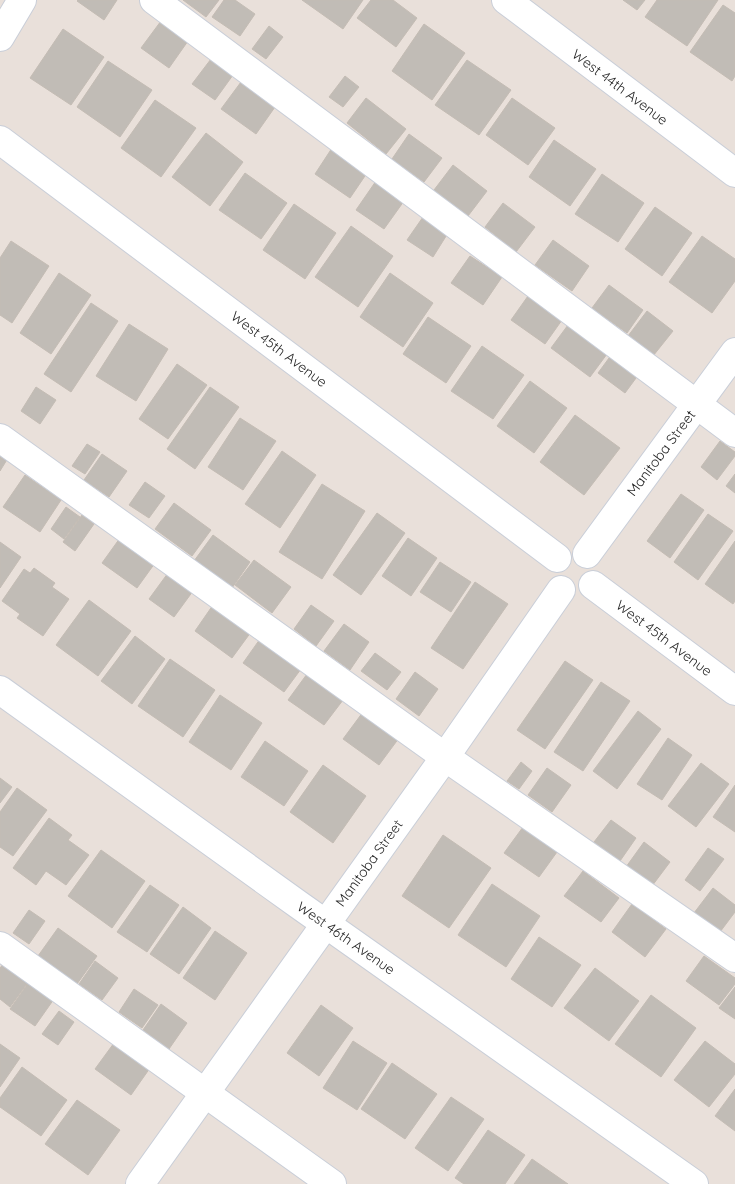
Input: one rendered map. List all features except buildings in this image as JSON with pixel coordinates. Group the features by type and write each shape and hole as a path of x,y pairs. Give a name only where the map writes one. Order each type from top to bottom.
{"street":[{"path":"0,37 22,0"},
{"path":"154,0 735,433"},
{"name":"West 44th Avenue","path":"506,0 735,173"},
{"name":"West 45th Avenue","path":"0,140 557,558"},
{"name":"Manitoba Street","path":"587,554 735,352"},
{"path":"0,438 445,757 735,958"},
{"path":"575,550 587,554 596,565 597,572 593,585 582,594 575,595 561,590 553,579 552,571 557,558 562,554 575,550"},
{"name":"West 45th Avenue","path":"593,585 735,691"},
{"name":"Manitoba Street","path":"140,1184 445,757 561,590"},
{"name":"West 46th Avenue","path":"0,690 326,924 694,1184"},
{"path":"0,946 332,1184"}]}
